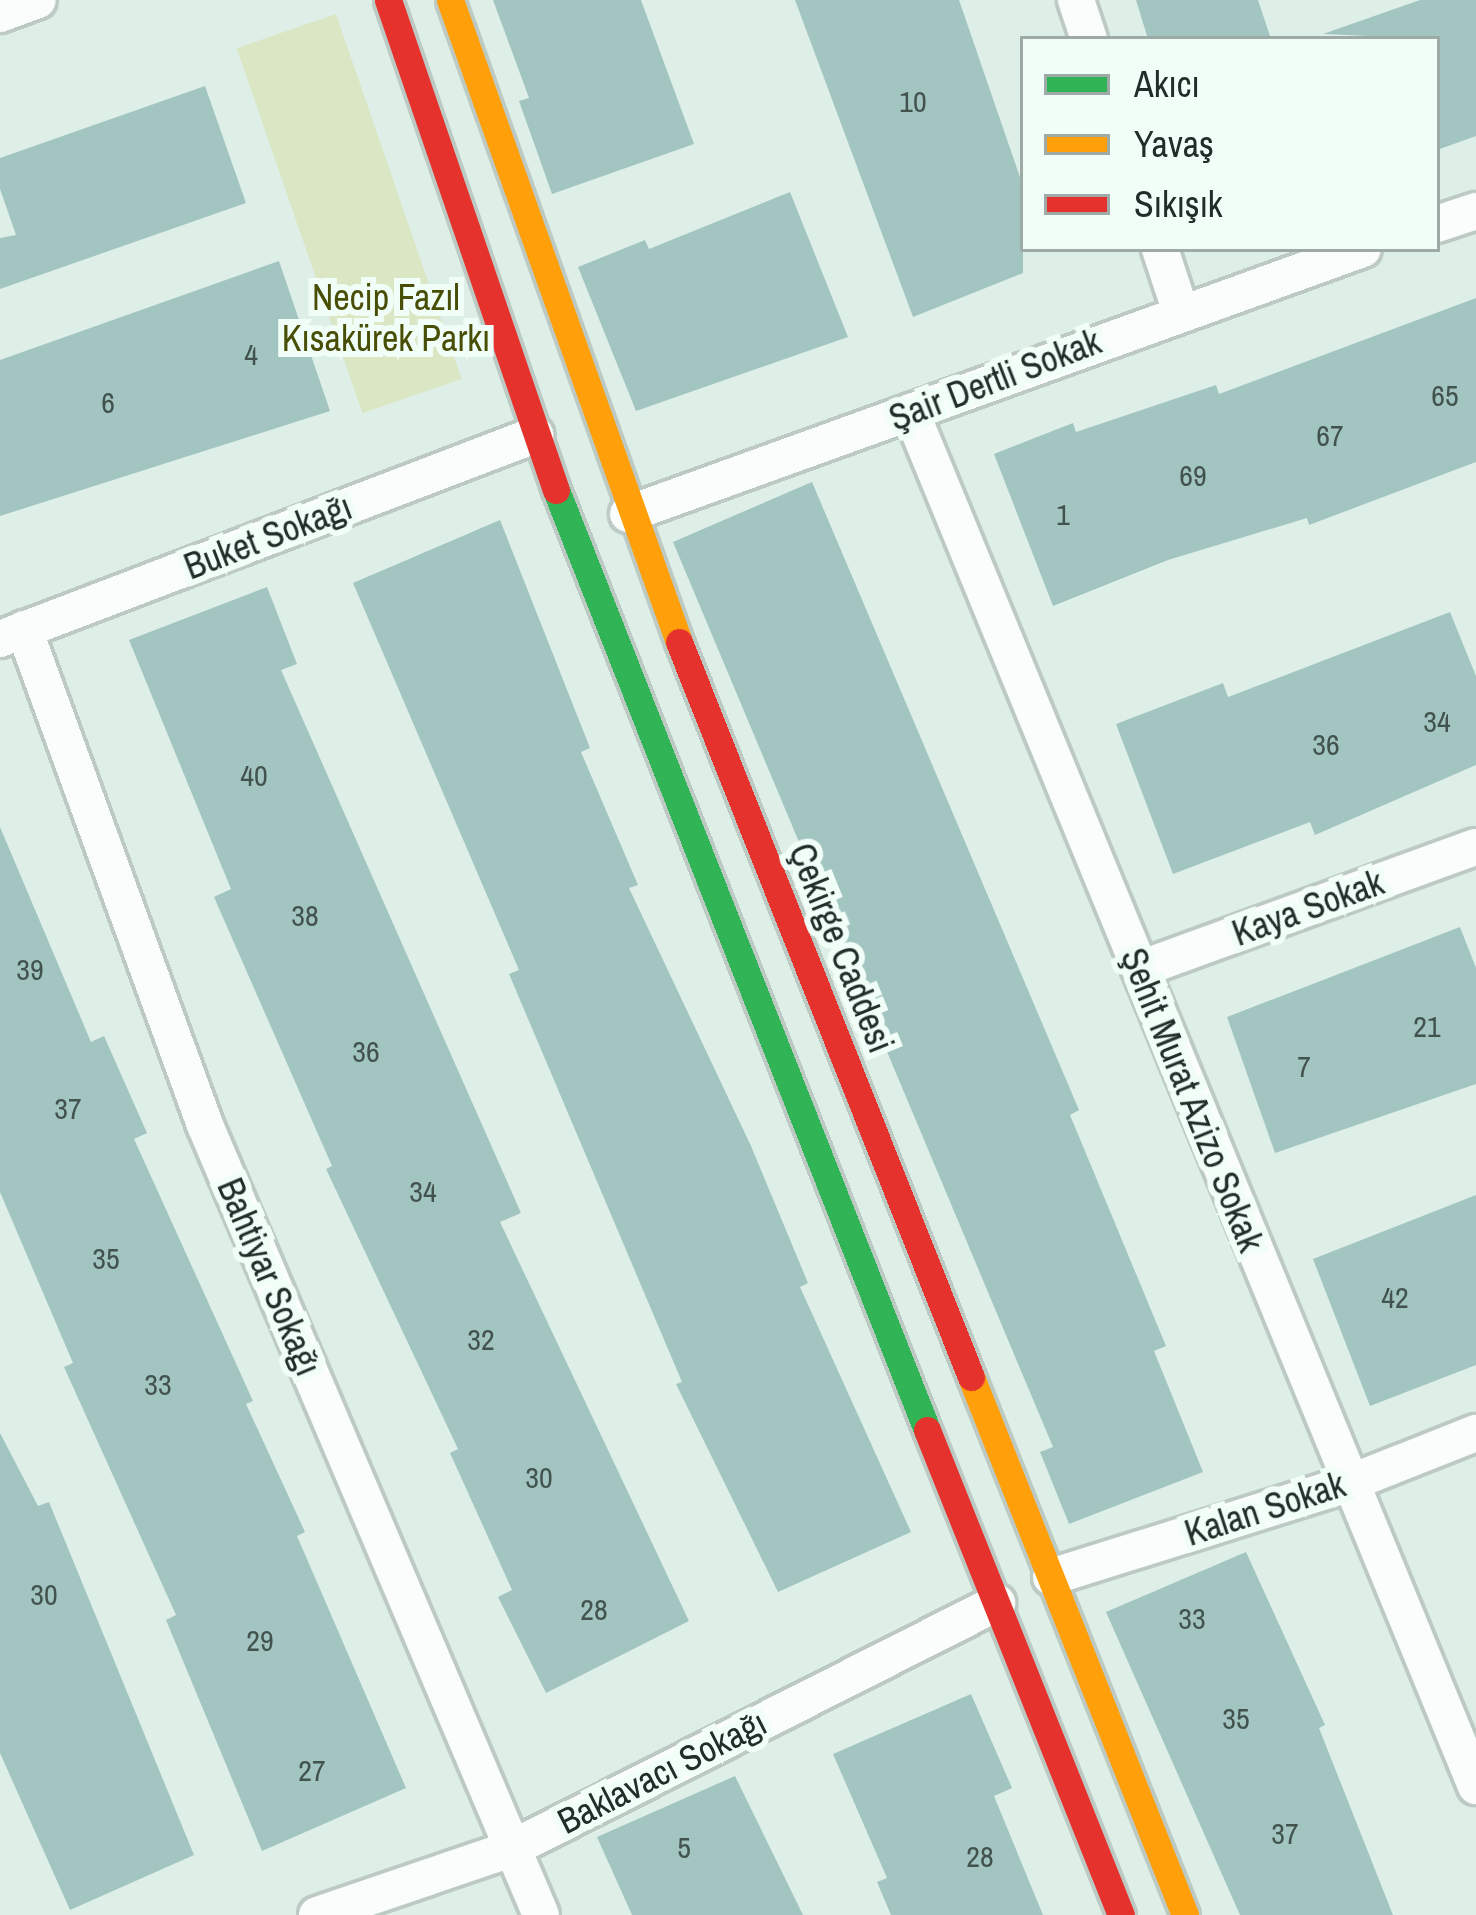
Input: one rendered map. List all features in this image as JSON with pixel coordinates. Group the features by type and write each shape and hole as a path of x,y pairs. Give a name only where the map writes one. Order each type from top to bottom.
{"main road":[{"path":"388,0 536,435 1121,1915"},
{"name":"Çekirge Caddesi","path":"450,0 628,514 1185,1915"}],"street":[{"path":"0,14 38,0"},
{"path":"1076,0 1089,36"},
{"path":"1440,223 1476,212"},
{"path":"1161,252 1180,310"},
{"name":"Şair Dertli Sokak","path":"628,514 1180,310 1354,252"},
{"name":"Şehit Murat Azizo Sokak","path":"911,412 1347,1484 1476,1786"},
{"name":"Buket Sokağı","path":"12,634 536,435"},
{"name":"Bahtiyar Sokağı","path":"12,634 205,1125 541,1915"},
{"name":"Kaya Sokak","path":"1140,969 1476,847"},
{"name":"Kalan Sokak","path":"1051,1577 1347,1484 1476,1433"},
{"name":"Baklavacı Sokağı","path":"317,1915 511,1849 997,1603"}],"green space":[{"name":"Necip Fazıl Kısakürek Parkı","path":"336,14 462,379 362,413 237,48"}],"building":[{"path":"493,0 641,0 694,144 552,194 519,101 529,98"},
{"path":"795,0 959,0 1020,177 1023,273 913,317"},
{"path":"1136,0 1258,0 1270,36 1147,36"},
{"path":"1420,0 1476,0 1476,136 1440,149 1440,36 1323,34"},
{"path":"205,86 246,203 0,289 0,238 16,235 0,189 0,158"},
{"path":"790,192 848,337 636,411 578,267 645,240 649,249"},
{"path":"279,261 330,411 0,516 0,360"},
{"path":"1476,298 1476,462 1309,525 1307,518 1168,560 1053,606 994,454 1073,423 1076,432 1216,385 1219,394"},
{"path":"812,482 1079,1110 1070,1115 1166,1346 1154,1351 1203,1472 1069,1524 1040,1452 1053,1447 673,542"},
{"path":"500,520 590,748 581,752 638,885 629,888 751,1146 808,1283 800,1287 911,1532 778,1592 676,1384 682,1382 509,974 519,970 353,583"},
{"path":"267,587 297,664 281,670 521,1213 500,1222 689,1621 546,1693 498,1597 512,1590 450,1453 458,1449 326,1169 332,1166 214,897 231,889 129,640"},
{"path":"1450,612 1476,676 1476,765 1315,835 1310,822 1173,874 1116,724 1223,683 1228,697"},
{"path":"0,827 91,1042 104,1036 147,1133 134,1139 253,1401 246,1404 305,1532 297,1536 406,1788 262,1851 166,1620 176,1615 64,1367 73,1363 0,1192"},
{"path":"1460,927 1476,968 1476,1084 1275,1153 1227,1017"},
{"path":"1476,1195 1476,1365 1370,1406 1313,1259"},
{"path":"0,1433 38,1506 49,1502 194,1855 70,1910 0,1753"},
{"path":"1246,1552 1325,1725 1319,1728 1393,1915 1240,1915 1106,1612"},
{"path":"971,1694 1012,1788 994,1796 1043,1915 891,1915 877,1882 887,1878 833,1754"},
{"path":"735,1776 803,1915 632,1915 597,1837"}],"traffic: fast":[{"path":"556,490 927,1430"}],"traffic: slow":[{"path":"450,0 679,642"},
{"path":"971,1377 1185,1915"}],"traffic: jam":[{"path":"388,0 556,490"},
{"path":"679,642 971,1377"},
{"path":"927,1430 1121,1915"}]}
